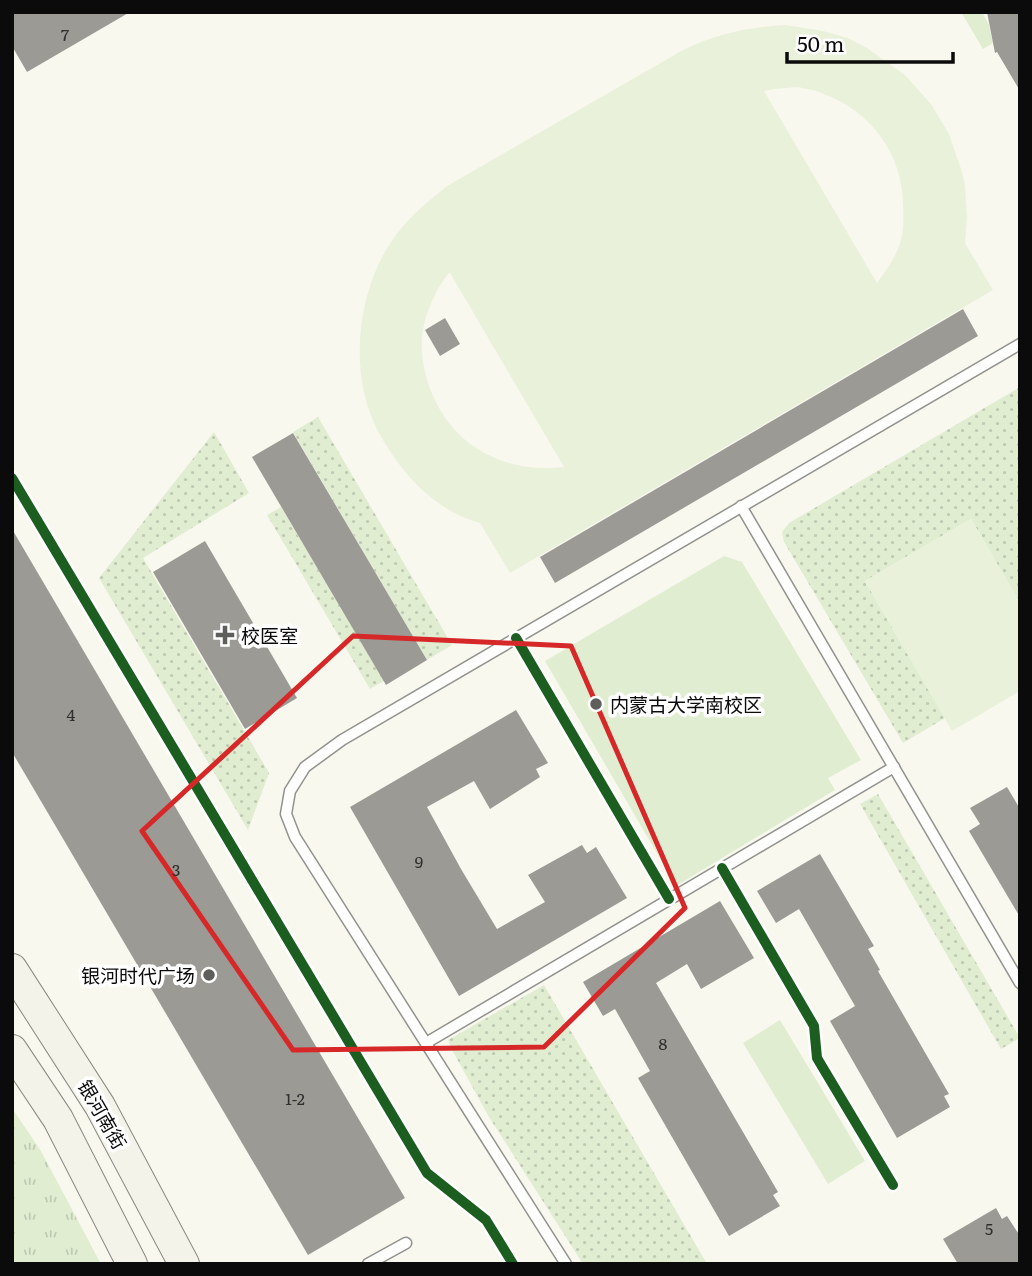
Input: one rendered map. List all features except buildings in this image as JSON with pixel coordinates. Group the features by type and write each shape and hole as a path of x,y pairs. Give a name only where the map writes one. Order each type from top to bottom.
{"main road":[{"name":"银河南街","path":"12,969 100,1106 184,1264"},
{"path":"12,1050 58,1119 132,1264"}],"lane":[{"path":"566,1264 295,837 286,814 290,791 304,767 342,740 1020,344"},
{"path":"741,506 1020,982"},
{"path":"426,1043 894,767"},
{"path":"368,1264 406,1243"}],"highlighted area":[{"path":"353,636 571,646 685,908 544,1047 293,1050 142,831"}],"green space":[{"path":"961,12 982,12 989,25 993,43 983,49"},
{"path":"786,25 848,38 905,75 931,104 949,134 965,185 965,243 993,290 510,573 480,523 456,514 415,483 399,464 374,424 365,395 360,346 367,295 375,271 386,249 405,224 447,186 683,50 721,36","holes":["798,87 821,93 856,112 881,137 897,168 903,204 902,234 895,255 877,283 764,91","450,273 564,467 515,465 482,452 460,435 441,411 433,397 424,367 422,337 431,303"]},
{"path":"1020,387 1020,603 971,519 865,581 945,718 903,743 784,542 782,532 789,523"},
{"path":"318,417 452,645 427,660 293,432"},
{"path":"214,432 249,493 143,558 269,773 248,830 99,578"},
{"path":"281,507 384,681 370,689 267,515"},
{"path":"971,519 1020,603 1020,691 952,731 865,581"},
{"path":"724,556 742,562 861,760 828,778 835,790 676,886 545,661"},
{"path":"878,794 1020,1038 1001,1049 860,804"},
{"path":"544,985 707,1264 583,1264 489,1117 448,1040"},
{"path":"780,1020 865,1161 828,1184 743,1043"},
{"path":"12,1108 41,1151 101,1264 12,1264"}],"cycle path":[{"path":"12,478 427,1173 486,1220 513,1264"},
{"path":"516,638 669,899"},
{"path":"722,868 814,1026 817,1058 893,1185"}],"place":[{"name":"校医室","path":"225,635"},
{"name":"内蒙古大学南校区","path":"596,704"},
{"name":"银河时代广场","path":"209,975"}]}
